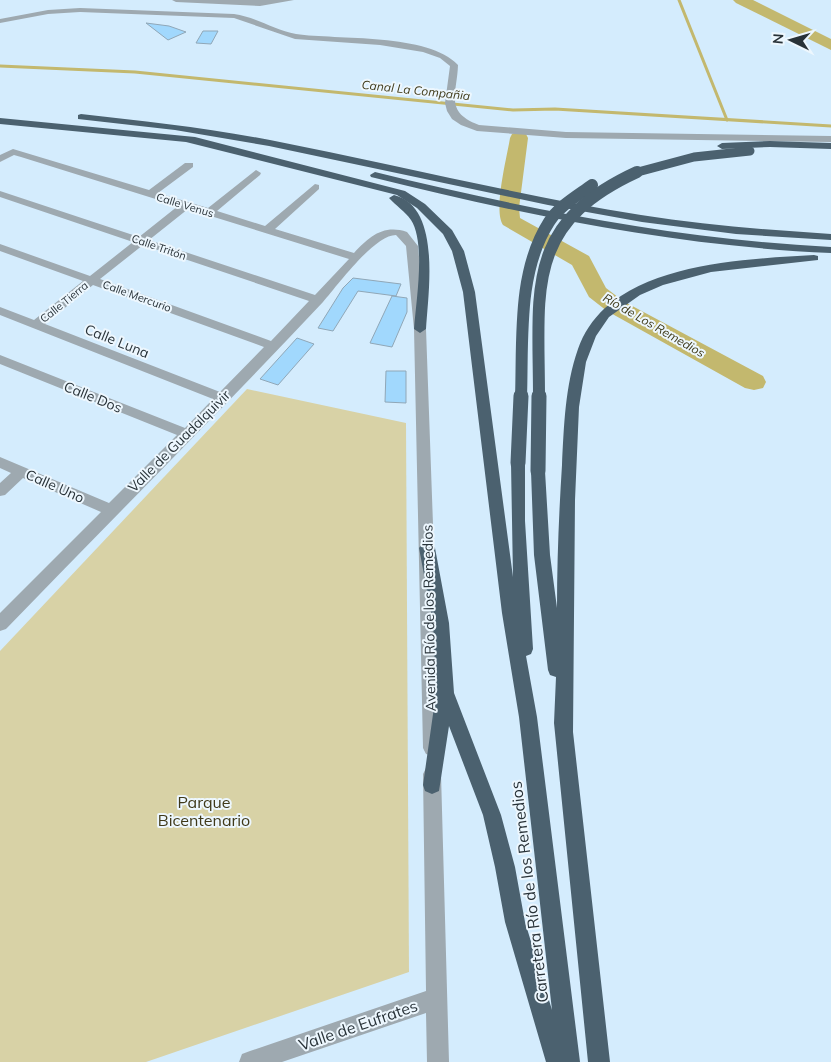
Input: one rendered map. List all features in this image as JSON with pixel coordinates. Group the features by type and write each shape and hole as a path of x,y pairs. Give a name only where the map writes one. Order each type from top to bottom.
{"highway":[{"path":"0,111 106,119 212,132 326,153 612,215 750,232 831,237"},
{"path":"0,121 186,139 328,163 519,210 609,228 694,241 760,247 831,250"},
{"path":"186,139 364,182 401,193 421,206 448,232 465,271 510,613 528,717"},
{"path":"528,717 518,521 518,463 526,301 530,268 537,245 550,220 572,199 598,181 627,167 670,154 722,146 770,144 831,146"},
{"path":"599,1062 564,732 545,579 538,471 540,301 543,271 552,243 568,218 588,199 619,180 640,171 693,156 750,151 831,154"},
{"path":"364,182 400,202 420,225 422,275 420,329"},
{"path":"750,232 831,229"},
{"path":"564,732 566,533 571,426 578,370 585,346 595,326 615,306 630,297 646,288 689,273 774,261 831,257"},
{"path":"428,548 442,623 445,693 432,785"},
{"path":"445,693 492,815 505,867 515,922 557,1062"},
{"name":"Carretera Río de los Remedios","path":"528,717 569,1062"}],"street":[{"path":"176,0 260,4 290,0"},
{"path":"0,21 48,12 80,10 244,17 292,35 397,46 439,54 449,59 454,65 449,105 454,117 477,128 644,138 720,134 831,138"},
{"name":"Calle Venus","path":"0,159 13,152 23,154 357,258"},
{"path":"150,194 189,164"},
{"path":"210,212 256,173"},
{"path":"267,230 314,187"},
{"name":"Calle Tritón","path":"0,194 318,300"},
{"name":"Calle Tierra","path":"36,325 186,205"},
{"name":"Avenida Río de los Remedios","path":"357,258 371,242 387,232 403,234 409,239 412,246 420,329 428,548 438,1062"},
{"name":"Calle Mercurio","path":"0,247 93,279 273,346"},
{"name":"Valle de Guadalquivir","path":"0,624 357,258"},
{"name":"Calle Luna","path":"0,311 222,398"},
{"name":"Calle Dos","path":"0,359 187,434"},
{"name":"Calle Uno","path":"0,462 110,510"},
{"path":"0,491 21,472"},
{"name":"Valle de Eufrates","path":"250,1062 438,998"}],"green space":[{"name":"Parque Bicentenario","path":"247,389 406,423 409,972 146,1062 0,1062 0,651"}],"building":[{"path":"146,23 169,26 186,32 168,40"},
{"path":"203,31 218,31 211,44 196,43"},
{"path":"353,278 401,284 396,296 358,291 333,331 318,328 343,288"},
{"path":"392,296 407,298 407,312 392,347 370,343"},
{"path":"297,338 314,344 278,385 260,379"},
{"path":"386,371 406,371 406,403 385,402"}],"waterway":[{"path":"679,0 727,120"},
{"path":"741,0 831,45"},
{"name":"Canal La Compañia","path":"0,66 135,72 513,110 555,109 727,120"},
{"name":"Canal La Compañia","path":"727,120 831,126"},
{"name":"Río de Los Remedios","path":"519,138 509,208 510,221 581,261 597,292 615,306 754,382"}]}
